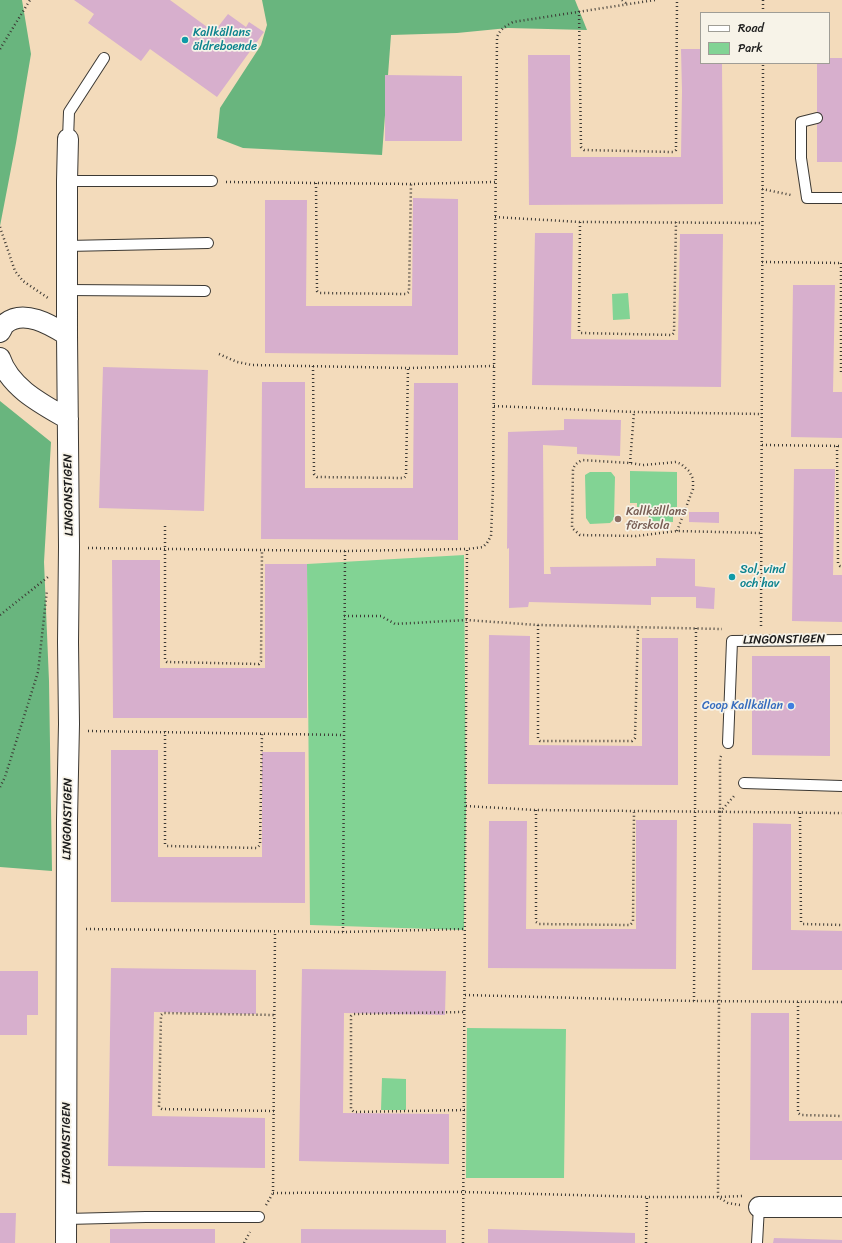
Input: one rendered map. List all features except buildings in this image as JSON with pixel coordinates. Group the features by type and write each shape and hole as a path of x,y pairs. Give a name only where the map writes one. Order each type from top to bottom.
{"street":[{"name":"LINGONSTIGEN","path":"66,1243 67,844 69,724 67,335 68,139"},
{"path":"0,332 6,324 18,317 31,318 56,328 67,335"},
{"path":"0,358 12,380 26,392 68,419"},
{"path":"753,1201 842,1207"}],"lane":[{"path":"68,139 69,112 104,58"},
{"path":"817,118 801,122 801,158 808,198 842,198"},
{"path":"67,181 212,181"},
{"path":"67,246 208,243"},
{"path":"67,296 206,291"},
{"name":"LINGONSTIGEN","path":"728,743 732,641 842,640"},
{"path":"744,783 842,786"},
{"path":"753,1201 757,1243"},
{"path":"66,1219 259,1217"}],"path":[{"path":"0,49 30,0"},
{"path":"622,0 628,4"},
{"path":"0,615 69,560 80,548 345,551 467,549 483,546 487,543 491,536 494,406 496,55 498,33 504,26 513,22 655,0"},
{"path":"579,11 581,147 584,150 673,152 676,150 677,0"},
{"path":"763,0 763,12"},
{"path":"761,640 760,533 762,444 763,64"},
{"path":"212,181 411,184 495,182"},
{"path":"316,183 317,291 319,293 398,294 406,294 409,292 411,184"},
{"path":"762,189 808,198"},
{"path":"495,217 580,222 762,223"},
{"path":"580,222 579,331 581,333 672,335 674,333 676,222"},
{"path":"0,227 15,271 23,281 45,296 57,302 67,296"},
{"path":"762,262 842,263 842,373"},
{"path":"220,354 237,362 252,365 408,368 494,366"},
{"path":"313,366 314,474 317,477 404,478 406,476 408,368"},
{"path":"494,406 634,412 762,414"},
{"path":"630,463 634,412"},
{"path":"762,444 842,446"},
{"path":"837,446 838,563 842,566"},
{"path":"677,530 692,494 693,479 689,471 681,464 676,462 643,465 582,460 574,466 572,528 580,535 636,536 677,530 760,533"},
{"path":"165,526 165,660 167,662 259,664 261,661 262,550"},
{"path":"463,1243 465,1110 467,549"},
{"path":"343,932 345,551"},
{"path":"0,787 5,778 38,672 48,577"},
{"path":"344,616 381,616 395,624 466,620 538,625 725,629"},
{"path":"538,625 538,738 540,741 632,741 635,738 638,626"},
{"path":"694,1001 696,628"},
{"path":"87,731 344,735"},
{"path":"165,732 165,844 167,846 257,848 260,845 262,733"},
{"path":"718,1197 720,758 728,743"},
{"path":"720,812 744,783"},
{"path":"466,806 536,810 634,812 842,813"},
{"path":"536,810 536,922 539,924 630,925 633,922 634,812"},
{"path":"800,813 801,922 803,924 842,925"},
{"path":"78,929 343,932 465,929"},
{"path":"244,1243 273,1193 275,932"},
{"path":"465,995 694,1001 842,1002"},
{"path":"798,1002 798,1113 801,1115 842,1116"},
{"path":"465,1012 354,1014 351,1016 351,1109 354,1112 465,1110"},
{"path":"274,1015 163,1013 161,1015 159,1107 162,1109 274,1111"},
{"path":"273,1193 464,1192 647,1197 718,1197 753,1201"},
{"path":"646,1243 647,1197"}],"green space":[{"path":"0,0 22,0 31,54 0,226"},
{"path":"262,0 575,0 587,30 508,28 457,33 391,35 382,155 243,148 217,138 220,108 261,45 267,25"},
{"path":"628,293 630,319 613,320 612,294"},
{"path":"0,401 51,442 44,562 49,681 52,871 0,867"},
{"path":"630,471 677,472 677,507 673,507 673,522 649,521 648,507 637,507 637,503 630,503"},
{"path":"590,472 611,472 615,477 614,519 610,523 590,524 586,518 585,475"},
{"path":"464,555 466,809 464,930 310,925 307,564"},
{"path":"467,1028 566,1029 564,1178 466,1178"},
{"path":"382,1078 406,1079 406,1110 381,1110"}],"place":[{"name":"Kallkällans äldreboende","path":"185,40"},
{"name":"Kallkälllans förskola","path":"618,519"},
{"name":"Sol, vind och hav","path":"732,577"},
{"name":"Coop Kallkällan","path":"791,706"}]}
